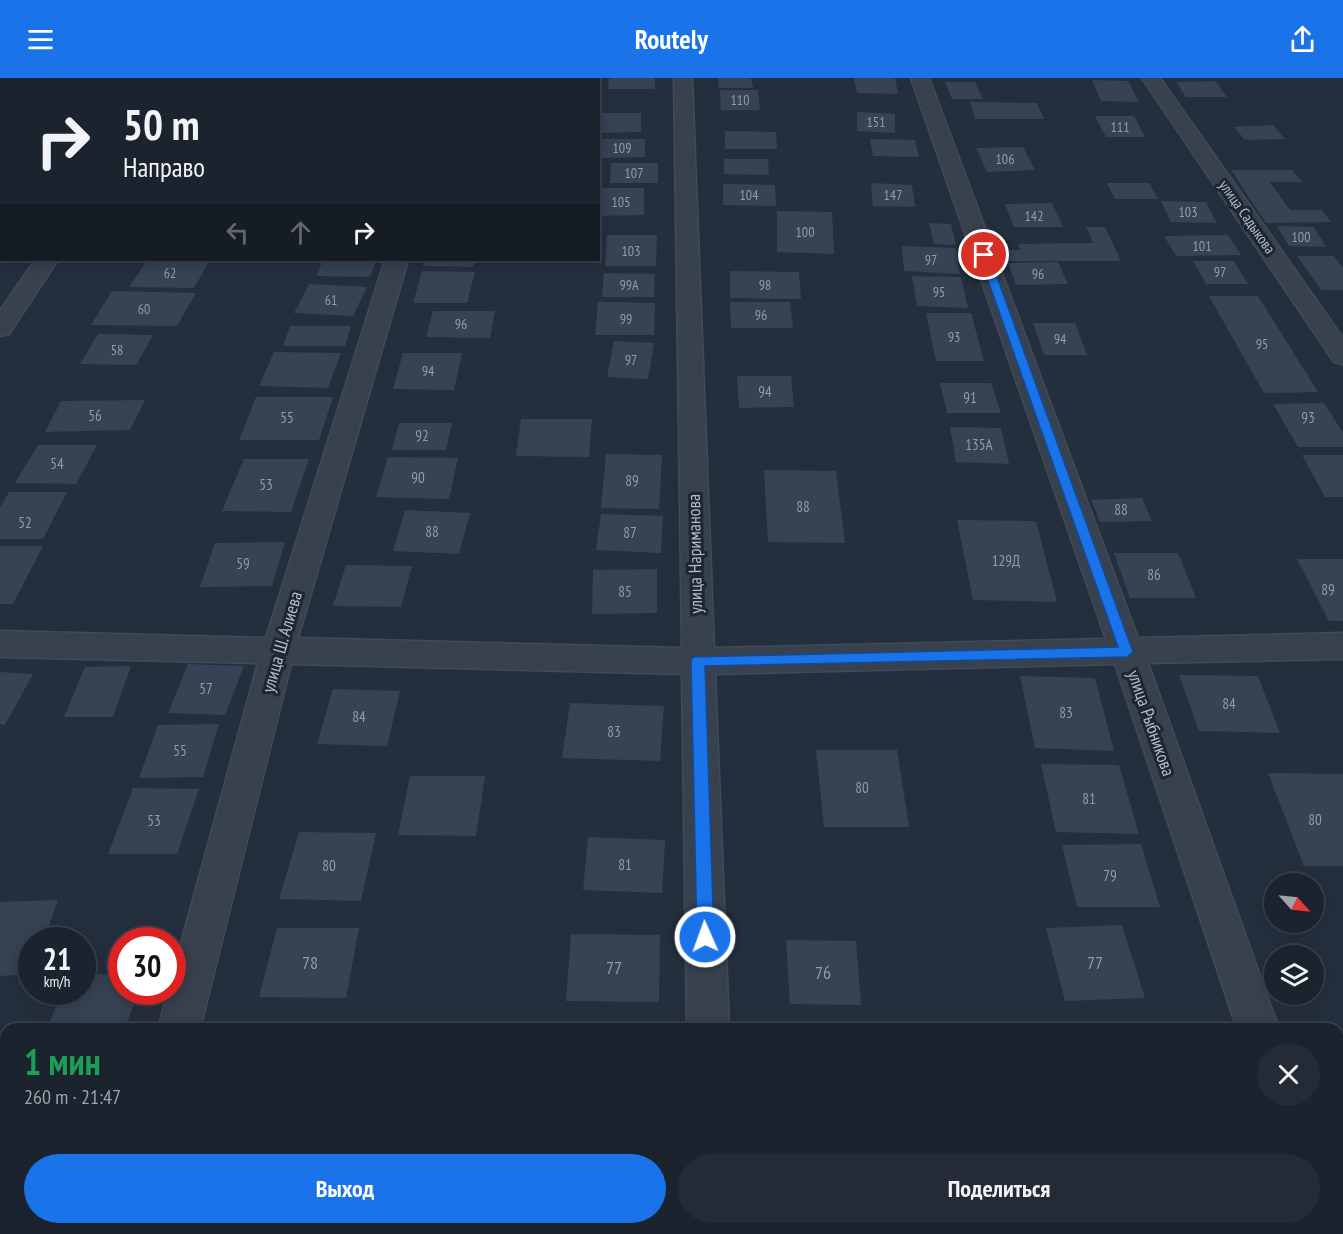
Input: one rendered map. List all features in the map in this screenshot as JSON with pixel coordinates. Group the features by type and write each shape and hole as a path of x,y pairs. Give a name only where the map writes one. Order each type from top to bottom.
{"street":[{"name":"улица Нариманова","path":"683,78 708,1023"},
{"name":"улица Рыбникова","path":"920,78 1127,652 1256,1023"},
{"name":"улица Садыкова","path":"1151,78 1343,356"},
{"path":"0,329 45,261"},
{"name":"улица Ш. Алиева","path":"181,1023 278,652 397,261"},
{"path":"0,644 698,661 1343,646"}],"building":[{"path":"609,78 655,78 655,89 608,89"},
{"path":"718,78 751,78 753,88 719,88"},
{"path":"854,78 895,78 898,94 857,93"},
{"path":"1092,80 1128,81 1139,102 1101,101"},
{"path":"1215,81 1227,97 1186,97 1176,82"},
{"path":"945,82 975,82 983,99 952,99"},
{"path":"720,90 758,90 760,110 721,110"},
{"path":"970,102 1037,103 1044,119 975,119"},
{"path":"857,112 895,114 895,133 857,131"},
{"path":"600,113 641,113 641,132 600,133"},
{"path":"1095,116 1134,116 1145,137 1106,137"},
{"path":"1273,125 1285,139 1245,140 1234,127"},
{"path":"725,131 776,132 777,149 725,149"},
{"path":"600,139 645,139 645,157 600,158"},
{"path":"870,139 915,140 919,157 873,156"},
{"path":"1023,147 1035,170 987,172 976,148"},
{"path":"724,159 768,159 769,175 724,174"},
{"path":"611,163 658,163 658,183 610,183"},
{"path":"1231,170 1292,170 1302,182 1270,182 1290,210 1322,210 1331,222 1266,223"},
{"path":"871,183 912,185 915,207 873,206"},
{"path":"1107,183 1149,183 1158,199 1115,199"},
{"path":"723,184 775,185 776,206 723,205"},
{"path":"600,188 644,188 644,215 600,216"},
{"path":"1161,201 1206,202 1217,223 1171,222"},
{"path":"1052,203 1063,227 1014,227 1005,204"},
{"path":"777,211 832,212 834,254 777,252"},
{"path":"929,223 951,224 956,245 934,244"},
{"path":"1277,226 1314,227 1326,247 1289,246"},
{"path":"1086,227 1105,227 1121,261 999,261 995,250 1021,250 1018,244 1093,243"},
{"path":"607,235 657,235 656,266 605,266"},
{"path":"1228,235 1241,255 1176,256 1164,236"},
{"path":"902,246 956,248 960,274 904,271"},
{"path":"1297,256 1334,256 1343,268 1343,290 1321,290"},
{"path":"146,261 209,261 194,288 129,287"},
{"path":"323,261 376,261 370,277 316,276"},
{"path":"425,261 476,261 473,267 423,266"},
{"path":"1193,261 1234,261 1248,284 1206,284"},
{"path":"1058,262 1068,284 1016,285 1008,263"},
{"path":"422,271 475,272 467,303 413,303"},
{"path":"730,271 799,272 801,299 730,298"},
{"path":"604,273 655,274 654,297 602,297"},
{"path":"912,276 961,277 968,308 917,306"},
{"path":"309,284 367,287 353,316 294,313"},
{"path":"112,291 196,293 177,326 91,325"},
{"path":"1209,296 1258,296 1318,392 1264,393"},
{"path":"598,302 655,303 654,335 595,335"},
{"path":"730,302 790,302 793,328 731,328"},
{"path":"433,311 495,311 490,338 426,337"},
{"path":"926,313 971,313 984,361 936,361"},
{"path":"1033,323 1075,323 1087,355 1044,355"},
{"path":"290,326 351,326 345,346 283,346"},
{"path":"98,334 153,335 136,365 80,364"},
{"path":"614,341 654,343 648,379 607,377"},
{"path":"274,352 341,353 328,388 259,386"},
{"path":"403,353 462,353 454,390 393,389"},
{"path":"737,376 791,376 794,407 739,408"},
{"path":"940,383 991,383 1001,413 947,413"},
{"path":"256,397 333,397 319,440 239,440"},
{"path":"145,400 130,430 45,432 61,401"},
{"path":"1324,403 1343,433 1343,447 1298,447 1273,404"},
{"path":"521,419 592,419 589,457 516,456"},
{"path":"399,423 452,423 446,450 392,450"},
{"path":"950,427 1001,428 1009,464 956,462"},
{"path":"38,445 97,445 76,484 15,483"},
{"path":"606,454 662,455 659,509 601,508"},
{"path":"1302,455 1343,455 1343,497 1325,497"},
{"path":"388,457 458,458 449,499 376,497"},
{"path":"244,459 309,459 291,512 222,511"},
{"path":"764,470 836,471 845,543 768,542"},
{"path":"9,492 67,492 43,539 0,539 0,508"},
{"path":"1142,498 1152,521 1100,522 1091,500"},
{"path":"405,510 470,513 459,554 393,551"},
{"path":"601,514 663,516 661,553 596,550"},
{"path":"957,520 1036,521 1057,602 973,600"},
{"path":"285,542 272,586 200,587 215,543"},
{"path":"0,546 43,546 13,604 0,604"},
{"path":"1114,553 1178,553 1196,598 1130,598"},
{"path":"1297,559 1343,559 1343,621 1329,621"},
{"path":"346,565 412,566 401,607 333,606"},
{"path":"657,569 657,613 592,614 593,570"},
{"path":"188,664 244,666 225,715 168,713"},
{"path":"131,666 113,717 64,717 85,667"},
{"path":"0,672 33,674 5,725 0,724"},
{"path":"1179,675 1258,676 1280,733 1199,731"},
{"path":"1020,676 1095,678 1114,751 1035,748"},
{"path":"333,689 400,691 387,746 317,744"},
{"path":"570,703 664,706 660,761 562,758"},
{"path":"219,724 203,777 139,778 158,725"},
{"path":"816,750 897,750 909,827 824,827"},
{"path":"1041,764 1119,765 1139,834 1056,832"},
{"path":"1268,773 1343,774 1343,866 1304,866"},
{"path":"410,776 485,776 476,836 398,835"},
{"path":"133,788 199,789 177,854 108,854"},
{"path":"299,832 376,833 361,901 279,899"},
{"path":"588,837 665,840 662,893 583,890"},
{"path":"1141,844 1160,907 1077,907 1062,845"},
{"path":"58,900 49,927 18,927 18,975 0,976 0,902"},
{"path":"1122,925 1145,998 1065,1001 1046,928"},
{"path":"277,928 359,928 346,998 259,997"},
{"path":"571,934 660,935 659,1002 566,1001"},
{"path":"786,940 856,941 861,1005 790,1004"},
{"path":"96,974 108,975 108,1005 133,1005 127,1023 49,1023 57,1005 96,1005"}],"route":[{"path":"705,937 698,661 1127,652 984,255"}]}
